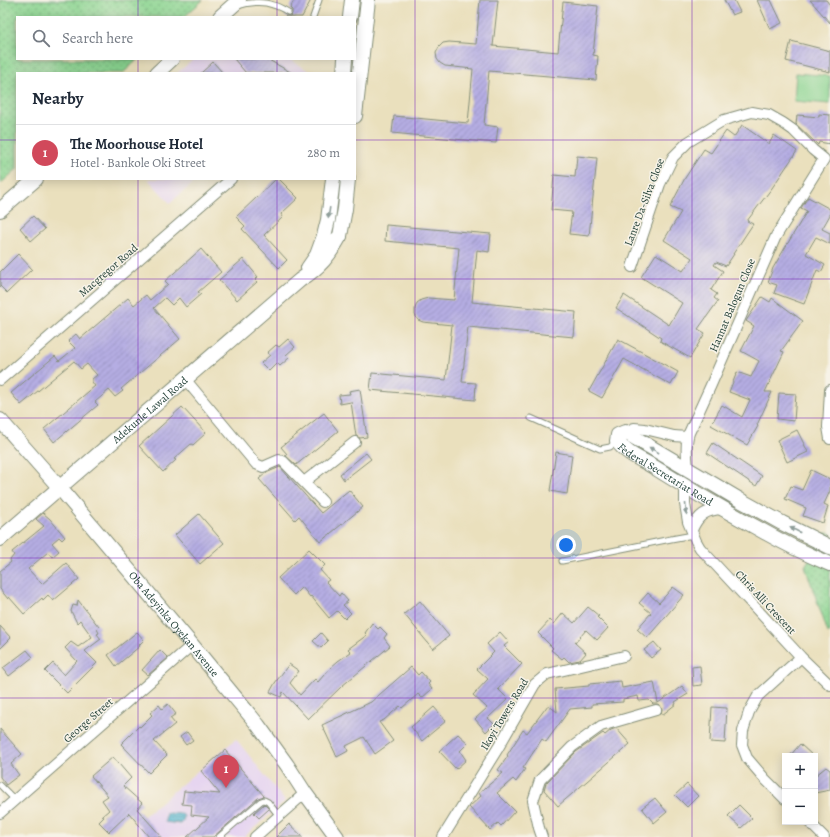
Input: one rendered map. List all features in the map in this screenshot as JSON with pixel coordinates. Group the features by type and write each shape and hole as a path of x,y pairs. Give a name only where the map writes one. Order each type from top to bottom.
{"main road":[{"path":"224,13 239,0"},
{"path":"350,16 352,0"},
{"path":"356,107 368,0"},
{"path":"158,72 171,60"},
{"path":"344,72 345,60"},
{"path":"0,210 35,180"},
{"path":"300,280 317,255 324,236 328,220 333,180"},
{"path":"300,280 312,272 321,263 329,254 340,236 348,180"},
{"path":"324,236 327,240 332,242 340,236"},
{"name":"Adekunle Lawal Road","path":"0,539 300,280"},
{"name":"Oba Adeyinka Oyekan Avenue","path":"0,420 59,487 258,725 337,837"},
{"name":"Federal Secretariat Road","path":"621,437 688,470 782,523 830,547"},
{"name":"Federal Secretariat Road","path":"621,437 622,448 647,462 685,487 774,537 818,560 830,564"}],"street":[{"name":"Lanre Da-Silva Close","path":"632,267 660,184 673,157 688,142 724,120 752,112 769,115 783,122 814,150 827,159"},
{"name":"Hannat Balogun Close","path":"688,470 686,452 687,436 776,236 827,159"},
{"name":"Macgregor Road","path":"0,380 230,180"},
{"path":"185,379 256,464 263,467 279,460 283,461 323,502"},
{"path":"830,390 828,427 830,438"},
{"path":"621,437 634,428 674,436 687,436"},
{"path":"304,482 355,442"},
{"name":"Chris Alli Crescent","path":"685,487 686,516 700,548 801,657 830,685"},
{"path":"693,533 697,520 702,515 710,511 722,509"},
{"name":"George Street","path":"0,813 192,645"},
{"name":"Ikoyi Towers Road","path":"443,837 498,748 534,684 547,674 624,656"},
{"path":"782,796 764,779 747,758 742,745 743,731 749,712 758,696 801,657"},
{"path":"542,837 538,828 533,801 540,780 572,748 601,726 656,710"},
{"path":"255,837 305,793"},
{"path":"812,825 824,837"}],"lane":[{"path":"273,5 279,0"},
{"path":"312,16 319,0"},
{"path":"224,13 246,3 273,5 288,12"},
{"path":"531,418 600,449 610,447 621,437"},
{"path":"562,561 671,539 693,533"},
{"path":"0,785 15,800"},
{"path":"219,837 261,801 264,800 268,802 279,816"}],"shaded area":[{"path":"193,60 291,60 310,72 178,72"},
{"path":"149,180 197,180 170,203"},
{"path":"236,739 285,801 244,837 144,837 133,825"}],"green space":[{"path":"0,0 203,0 185,16 16,16 16,60 137,60 124,72 16,72 16,170 0,184"},
{"path":"796,73 830,76 830,104 794,101"},
{"path":"825,533 830,533 830,633 828,633 805,566"}],"water":[{"path":"166,813 182,814 184,816 183,821 180,824 165,822"}],"building":[{"path":"294,0 311,0 303,16 290,16 292,14 292,10 290,8"},
{"path":"480,0 498,0 493,46 558,52 563,2 598,6 593,55 598,56 596,80 489,71 484,125 498,127 496,143 392,133 394,116 468,123 473,69 445,66 437,59 436,53 443,43 476,44"},
{"path":"724,0 734,0 740,12 732,15"},
{"path":"757,0 771,0 782,23 770,29"},
{"path":"810,0 826,0 830,5 830,23"},
{"path":"791,41 830,51 830,72 786,61"},
{"path":"235,60 269,60 290,72 245,72"},
{"path":"213,62 222,72 202,72"},
{"path":"819,114 830,115 830,144 819,142 818,145 796,124 797,115 819,117"},
{"path":"742,125 769,144 774,135 797,151 747,221 753,224 726,266 716,262 714,265 723,271 711,290 717,294 714,298 718,301 698,329 705,333 690,358 660,341 661,338 616,308 624,295 669,325 682,303 641,277 656,254 683,271 692,258 664,240 681,212 670,207 685,178 704,149 711,153 726,131 734,137"},
{"path":"577,156 597,158 589,236 569,234 572,212 551,210 554,175 575,177"},
{"path":"275,180 280,180 298,198 281,214 283,217 264,235 287,260 279,268 242,229 245,226 236,217"},
{"path":"808,197 830,209 830,215 822,229 830,233 830,244 816,237 806,254 825,265 821,272 817,270 804,304 774,293 777,285 768,282 773,268 807,211 801,208"},
{"path":"33,216 45,229 31,241 20,228"},
{"path":"386,225 491,234 489,252 477,250 472,302 576,312 574,337 468,327 462,382 476,383 475,400 370,390 372,373 446,380 452,325 423,322 418,320 415,315 415,309 417,303 428,298 454,300 459,248 385,241"},
{"path":"201,249 221,272 198,292 201,294 186,307 179,298 172,305 165,298 154,308 180,339 121,389 123,391 115,397 109,390 95,402 98,405 54,442 44,429 95,386 92,379 97,375 87,364 81,369 74,361 21,405 11,393 55,356 59,361 75,348 68,341 76,334 80,339 128,298 134,305 146,295 150,300 168,284 165,281"},
{"path":"18,254 32,269 7,293 0,286 0,272"},
{"path":"243,259 258,277 255,280 257,282 237,300 219,280"},
{"path":"762,297 770,302 772,298 803,321 781,351 784,352 765,392 772,392 757,425 758,426 747,445 711,425 722,405 742,417 750,400 729,392 737,372 751,377 759,361 741,351 754,326 746,321"},
{"path":"288,339 295,347 286,355 289,358 280,366 277,363 269,371 261,363 270,355 267,353 276,345 279,347"},
{"path":"618,339 678,372 671,385 624,359 602,398 589,391"},
{"path":"360,389 367,437 360,438 356,436 351,402 340,404 339,395 350,394 349,391"},
{"path":"779,393 796,394 794,421 777,419"},
{"path":"182,407 206,433 174,459 176,460 163,472 139,446"},
{"path":"324,413 338,431 296,465 285,455 287,454 281,447"},
{"path":"797,430 808,452 787,462 777,440"},
{"path":"713,443 762,476 756,486 707,453"},
{"path":"556,452 572,455 567,494 550,491"},
{"path":"366,453 371,459 344,480 340,474"},
{"path":"280,467 321,513 349,490 363,507 320,542 299,516 295,520 259,479 266,473"},
{"path":"811,470 830,479 830,491 824,504 828,506 823,523 803,516 806,508 785,499 791,486 802,490"},
{"path":"43,513 65,537 62,540 59,537 52,543 59,551 52,557 48,552 28,569 42,584 66,563 79,579 53,601 48,595 43,600 42,598 24,614 0,589 0,571 11,562 10,560 14,555 12,552 44,526 36,519"},
{"path":"199,514 224,543 200,564 175,535"},
{"path":"309,549 325,565 320,570 329,580 326,582 339,596 341,593 348,601 343,605 351,613 345,619 337,611 329,618 302,587 294,595 278,578"},
{"path":"673,587 684,595 647,638 637,629 651,613 639,603 648,593 659,603"},
{"path":"78,600 99,627 97,629 99,633 97,634 101,639 85,651 97,663 67,693 45,671 53,663 64,675 77,661 65,648 71,642 78,647 92,637 80,620 77,623 71,611 73,605 77,606"},
{"path":"420,601 449,636 433,649 404,614"},
{"path":"588,607 599,616 597,617 608,628 597,640 586,630 575,643 586,653 580,660 569,662 564,657 562,659 551,650 553,648 538,633 550,620 554,624 563,613 574,623"},
{"path":"372,623 378,629 380,627 387,634 384,638 390,646 342,686 308,719 283,692 281,697 270,692 289,664 299,671 290,683 300,695 315,679 318,682 330,668 351,652 348,649 367,635 365,633"},
{"path":"0,626 11,638 0,649"},
{"path":"137,632 144,640 139,645 140,646 116,666 108,655"},
{"path":"500,632 509,642 504,646 522,664 498,689 508,699 488,718 494,724 486,732 475,719 487,708 473,695 488,679 477,669 494,652 487,644"},
{"path":"321,633 328,641 321,648 313,641"},
{"path":"654,642 661,650 651,658 644,650"},
{"path":"27,650 33,657 9,676 3,668"},
{"path":"160,650 168,658 148,675 142,670"},
{"path":"700,666 702,685 693,686 692,667"},
{"path":"411,667 418,675 421,672 430,682 428,684 432,689 422,698 418,694 402,708 400,706 384,720 379,722 393,741 375,754 364,737 346,746 348,751 337,757 322,725 371,702"},
{"path":"621,681 622,688 654,682 658,703 682,686 688,694 675,702 676,704 662,715 660,705 653,704 649,700 639,701 638,696 623,699 623,702 592,704 592,707 570,709 546,742 542,739 523,768 525,769 516,782 513,779 497,793 515,811 501,826 498,823 490,830 469,807 481,796 479,793 503,773 498,770 523,730 527,733 548,705 557,712 555,689"},
{"path":"168,704 176,714 170,718 175,724 154,741 167,755 149,773 121,744 152,715 150,713 159,705 162,709"},
{"path":"434,707 446,721 422,741 411,727"},
{"path":"712,707 727,708 725,743 710,742"},
{"path":"616,728 630,744 558,806 544,790 546,783 576,752 603,733 605,735"},
{"path":"0,729 22,754 11,764 19,775 6,785 0,777"},
{"path":"187,732 193,740 186,745 180,737"},
{"path":"458,734 468,743 460,751 466,760 456,769 439,751"},
{"path":"800,744 810,753 792,753"},
{"path":"225,750 264,796 258,798 213,837 187,837 209,817 191,815 192,805 182,804 184,791 220,794 201,771"},
{"path":"113,757 131,778 123,786 142,803 137,809 162,837 149,837 129,813 109,832 99,822 104,817 102,816 109,810 102,800 108,796 91,776"},
{"path":"826,767 830,770 830,790 818,792 818,774"},
{"path":"687,784 698,796 687,807 675,795"},
{"path":"655,798 667,812 654,823 642,808"},
{"path":"264,804 269,809 259,818 254,813"},
{"path":"739,805 752,818 741,828 728,816"},
{"path":"289,824 303,837 276,837"}],"place":[{"name":"The Moorhouse Hotel","path":"226,788"}]}
